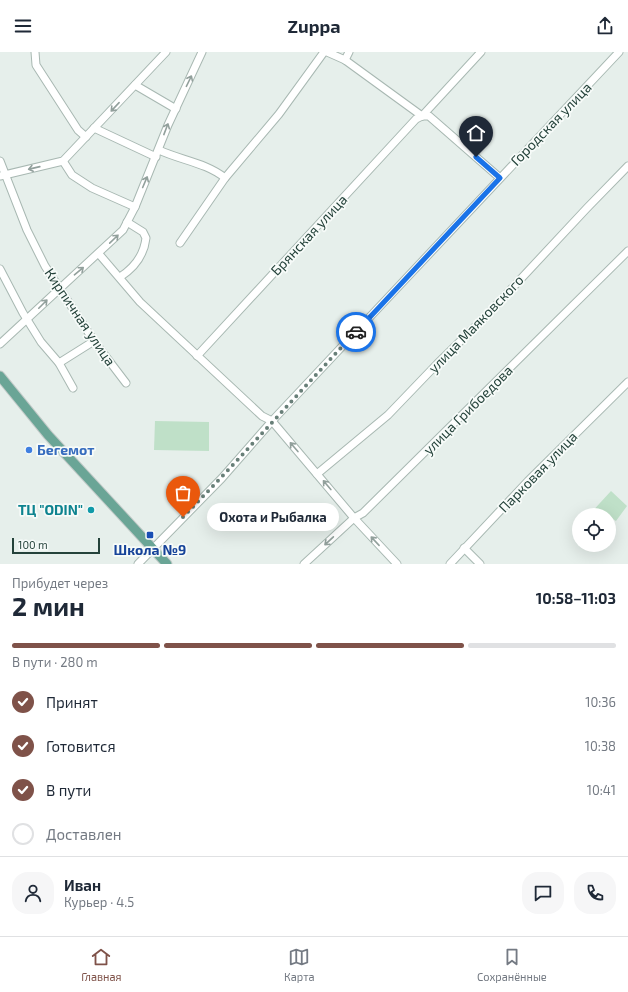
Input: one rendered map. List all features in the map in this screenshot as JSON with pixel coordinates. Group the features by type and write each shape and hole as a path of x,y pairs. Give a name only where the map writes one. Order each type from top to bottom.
{"main road":[{"path":"0,376 48,434 167,564"}],"street":[{"path":"35,52 36,65 78,130 86,137"},
{"path":"3,175 63,161 166,52"},
{"path":"0,344 59,288 99,254 123,230 135,207 176,109 202,52"},
{"path":"180,243 226,178 279,114 325,52 345,60 422,116 429,116 500,178"},
{"path":"345,60 349,52"},
{"name":"Брянская улица","path":"198,356 416,119 422,116 481,52"},
{"name":"Городская улица","path":"138,564 222,478 272,421 619,52"},
{"path":"135,85 176,109"},
{"path":"94,128 156,157"},
{"path":"159,150 174,157 218,172 226,178"},
{"name":"Кирпичная улица","path":"0,161 3,175 27,230 45,266 94,340 126,383"},
{"path":"63,161 72,175 92,188 135,207"},
{"name":"улица Маяковского","path":"317,474 388,415 488,314 628,166"},
{"path":"120,277 129,271 137,262 144,250 146,238 143,232 127,222"},
{"name":"улица Грибоедова","path":"304,564 368,507 628,251"},
{"path":"99,254 140,302 262,416 272,421 354,518 397,564"},
{"path":"0,269 27,320 41,342 59,363 73,388"},
{"path":"59,363 94,340"},
{"name":"Парковая улица","path":"450,564 628,382"},
{"path":"464,548 480,564"}],"green space":[{"path":"155,421 209,422 209,451 154,450"},
{"path":"611,491 627,506 616,521 616,508 595,508"}],"way so far":[{"path":"183,517 222,478 272,421 356,332"}],"place":[{"name":"Бегемот","path":"29,450"},
{"name":"ТЦ \"ODIN\"","path":"91,510"},
{"name":"Охота и Рыбалка","path":"183,517"},
{"name":"Школа №9","path":"150,535"}],"route":[{"path":"356,332 500,178 476,157"}]}
